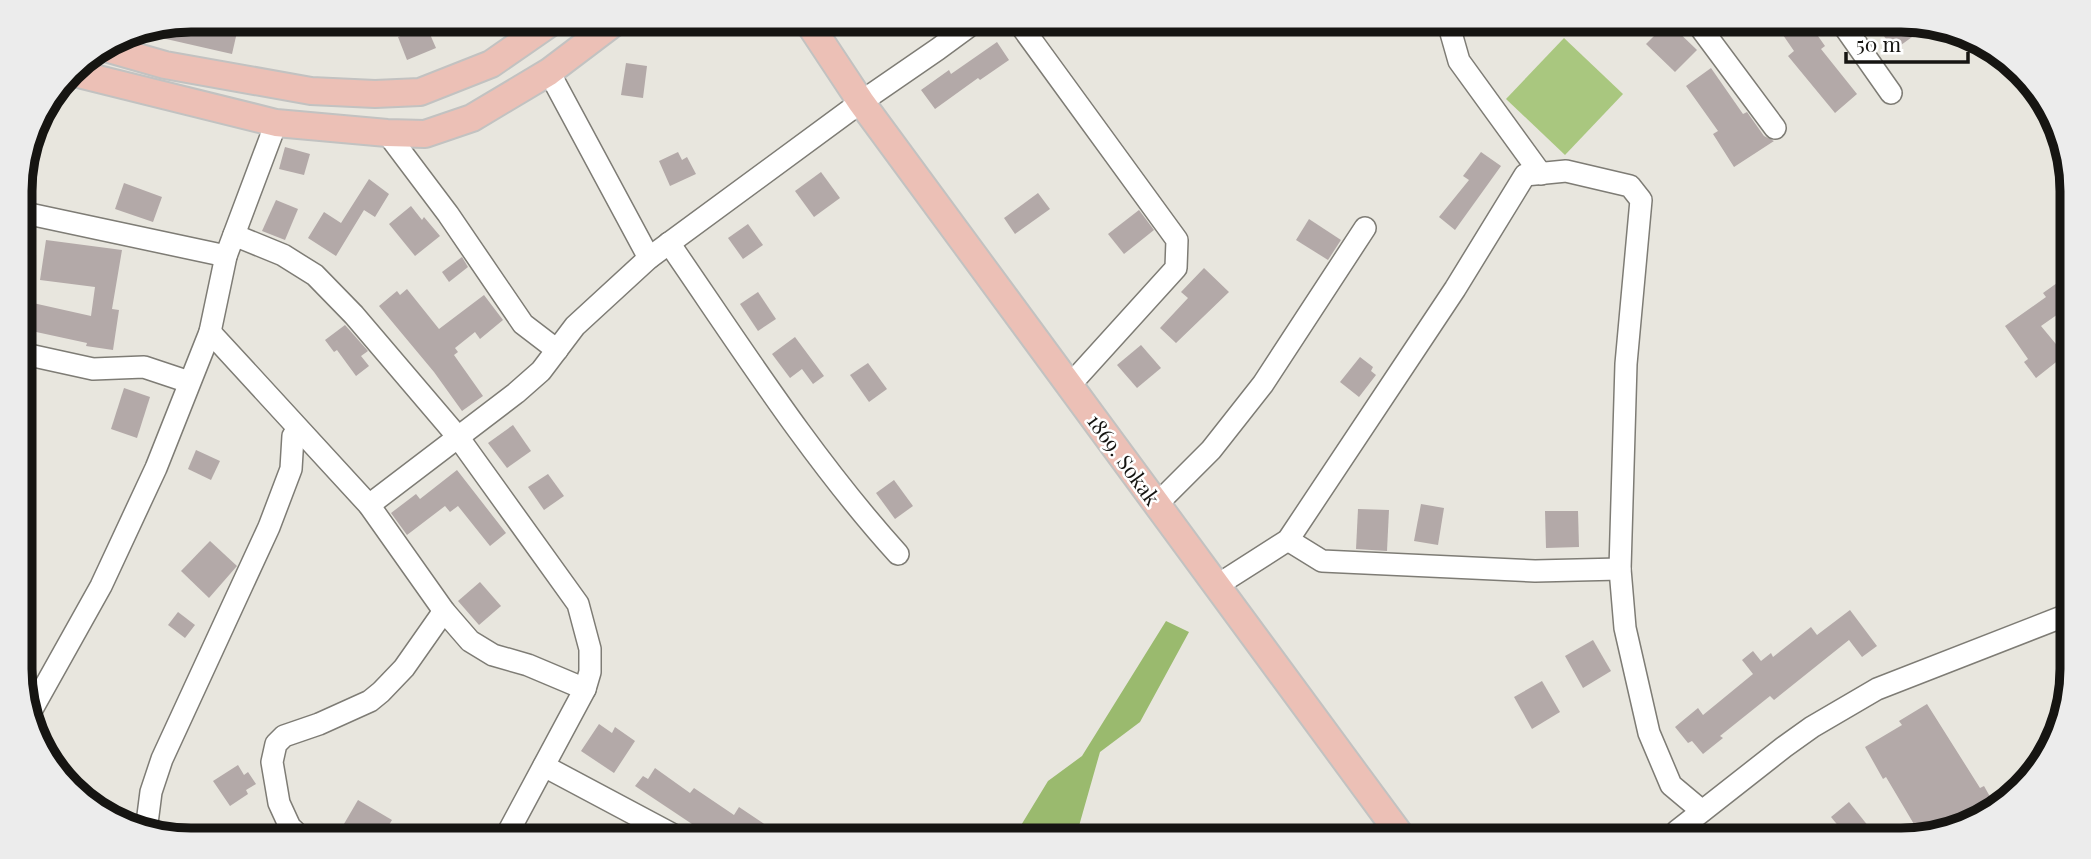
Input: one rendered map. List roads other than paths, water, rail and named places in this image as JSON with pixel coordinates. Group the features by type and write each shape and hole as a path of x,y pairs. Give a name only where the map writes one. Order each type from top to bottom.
{"main road":[{"path":"116,51 165,65 311,91 375,94 420,92 491,64 537,32"},
{"path":"82,75 276,123 425,134 472,118 549,72 602,32"},
{"name":"1869. Sokak","path":"808,32 845,78"},
{"name":"1869. Sokak","path":"815,32 862,102 1069,386 1396,827"}],"street":[{"path":"369,505 524,386 541,371 575,326 649,258 961,32"},
{"path":"1025,32 1177,240 1175,268 1069,386"},
{"path":"1451,32 1459,61 1541,174"},
{"path":"1704,32 1775,128"},
{"path":"1848,32 1891,93"},
{"path":"549,72 649,258"},
{"path":"36,702 101,586 156,468 211,332 226,256 276,123"},
{"path":"387,133 448,214 523,324 556,350"},
{"path":"1216,586 1288,540 1455,289 1525,175 1566,171 1630,186 1641,200 1626,364 1620,569 1625,628 1649,733 1671,785 1702,811"},
{"path":"32,215 226,256"},
{"path":"1157,505 1211,450 1263,384 1365,228"},
{"path":"234,235 283,255 315,275 354,315 458,437 578,604 590,649 590,672 585,689 511,828"},
{"path":"669,243 795,425 860,512 898,554"},
{"path":"211,332 369,505 444,611 470,641 493,654 528,664 585,689"},
{"path":"32,356 93,369 144,367 189,382"},
{"path":"147,821 152,792 162,759 273,517 291,469 293,436 298,429"},
{"path":"1288,540 1322,561 1535,571 1620,569"},
{"path":"291,828 279,803 272,762 276,744 284,736 370,701 404,668 444,611"},
{"path":"1682,827 1793,740 1877,689 2060,618"},
{"path":"544,766 660,828"}]}
